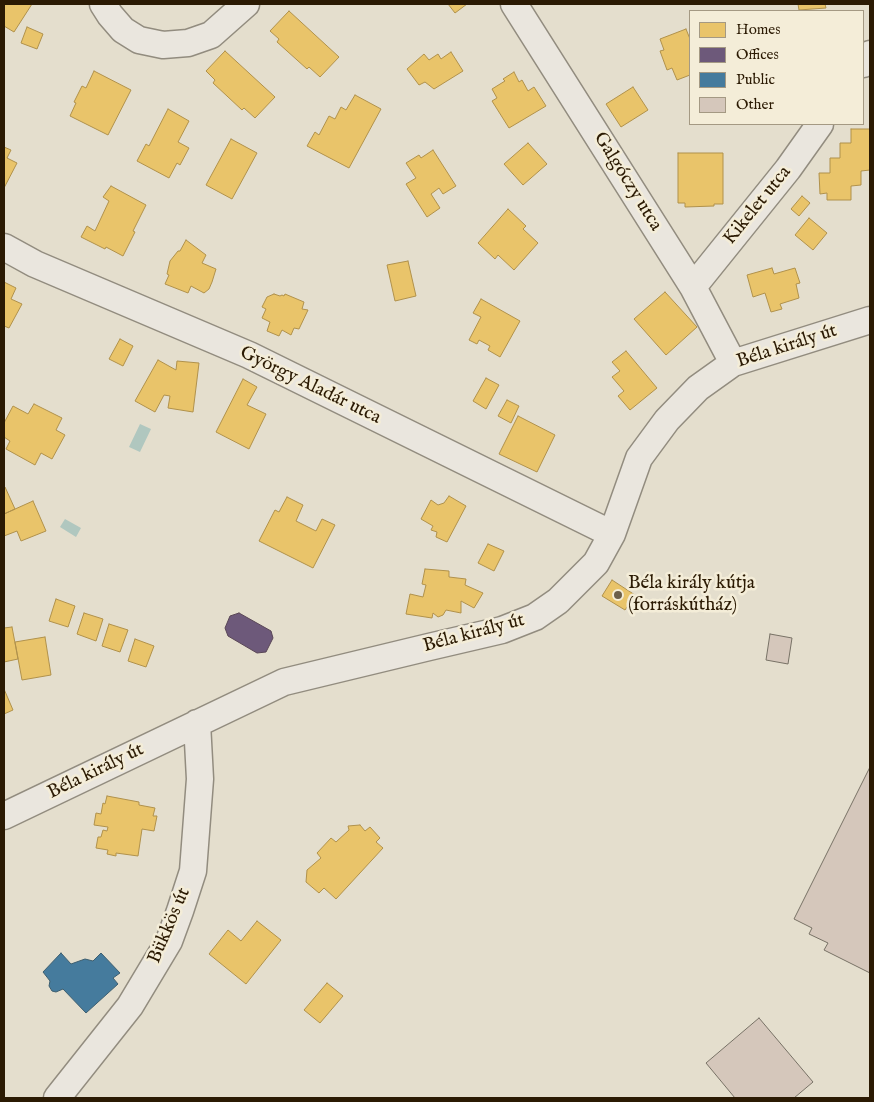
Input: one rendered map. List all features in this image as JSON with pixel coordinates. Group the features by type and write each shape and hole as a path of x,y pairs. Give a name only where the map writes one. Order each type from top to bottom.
{"street":[{"path":"103,4 123,30 140,40 163,45 188,43 211,35 246,4"},
{"name":"Galgóczy utca","path":"514,4 693,287 733,363"},
{"name":"Kikelet utca","path":"693,287 788,168 819,125"},
{"name":"György Aladár utca","path":"4,246 35,264 249,355 612,534"},
{"name":"Béla király út","path":"4,816 284,682 502,630 535,617 558,601 596,563 612,534 639,458 667,420 698,388 733,363 870,320"},
{"name":"Bükkös út","path":"57,1098 130,1006 168,941 180,911 193,872 200,779 197,723"}],"water":[{"path":"140,424 151,429 140,452 129,447"},
{"path":"65,519 81,528 76,537 60,527"}],"building: Homes":[{"path":"4,4 32,4 14,32 4,26"},
{"path":"448,4 467,4 455,13"},
{"path":"798,4 825,4 826,8 799,10"},
{"path":"289,11 339,57 320,77 309,67 307,69 277,42 279,39 270,31"},
{"path":"27,27 43,34 37,49 21,43"},
{"path":"686,29 689,36 689,75 677,80 672,68 667,70 660,51 664,50 660,39"},
{"path":"225,51 275,97 255,118 244,108 242,110 213,83 215,80 206,71"},
{"path":"451,52 463,71 434,89 425,82 419,85 407,69 424,54 429,60 438,54 441,59"},
{"path":"94,71 131,90 108,135 70,116 82,86 86,88"},
{"path":"514,72 519,82 522,80 528,91 534,87 546,106 509,128 492,101 497,98 492,89 505,81 503,79"},
{"path":"633,87 648,110 621,127 606,104"},
{"path":"355,95 381,109 349,168 307,146 315,132 319,135 329,116 335,119 341,107 346,110"},
{"path":"168,109 189,121 178,142 189,148 180,165 177,163 169,178 137,161 146,144 149,146"},
{"path":"851,129 870,129 870,170 861,171 861,185 851,186 851,200 827,200 827,193 820,194 819,173 830,173 830,158 840,158 840,143 851,143"},
{"path":"231,139 257,153 232,199 206,185"},
{"path":"528,143 547,164 523,185 504,164"},
{"path":"4,147 11,150 7,158 17,163 4,188"},
{"path":"433,150 456,186 443,194 439,188 431,194 440,208 427,217 406,184 416,178 406,163 419,155 421,158"},
{"path":"678,153 723,153 723,204 685,207 685,203 678,203"},
{"path":"111,186 146,205 123,256 81,237 87,226 95,231 109,201 103,197"},
{"path":"802,196 810,203 799,216 791,209"},
{"path":"508,209 526,226 523,229 538,243 514,270 498,255 495,259 478,243"},
{"path":"809,218 827,233 813,250 795,235"},
{"path":"186,240 206,255 202,263 216,269 209,289 204,293 191,286 188,293 165,284 169,275 167,274 170,261 180,251"},
{"path":"408,261 416,296 395,301 387,265"},
{"path":"772,268 774,274 795,268 800,283 796,284 799,298 780,304 782,309 771,312 765,293 753,297 747,275"},
{"path":"4,282 16,288 11,299 22,304 9,328 4,326"},
{"path":"665,292 697,327 666,355 634,319"},
{"path":"274,294 284,296 285,294 304,302 302,309 308,310 299,329 294,328 291,335 282,330 279,336 267,331 270,322 262,318 266,309 262,307 267,297"},
{"path":"481,299 520,321 500,357 488,350 490,346 479,340 477,344 469,340 481,317 473,313"},
{"path":"120,339 133,346 123,366 109,359"},
{"path":"626,351 657,388 630,410 618,396 624,391 612,377 620,371 612,362"},
{"path":"158,360 176,370 177,361 199,363 193,412 168,408 170,396 164,395 155,412 135,401"},
{"path":"486,378 499,385 486,409 473,401"},
{"path":"243,379 257,387 247,405 266,414 249,449 216,432"},
{"path":"507,400 519,406 511,423 498,416"},
{"path":"34,404 62,418 56,430 65,435 52,459 41,453 35,465 6,449 10,441 4,437 4,423 13,406 28,414"},
{"path":"518,416 555,435 537,472 499,454"},
{"path":"4,487 15,509 4,514"},
{"path":"449,496 466,506 447,542 436,537 437,532 431,530 433,526 421,519 431,500 438,505 444,503"},
{"path":"287,497 303,505 296,521 316,531 322,519 335,525 313,568 259,541 275,510 279,512"},
{"path":"33,501 46,531 21,541 17,531 4,536 4,514"},
{"path":"488,544 504,551 494,571 478,563"},
{"path":"425,569 449,571 449,577 466,579 465,585 483,593 474,608 461,601 461,613 446,610 443,615 438,617 433,613 432,618 406,614 410,594 423,597 426,585 422,584"},
{"name":"Béla király kútja (forráskútház)","path":"612,580 635,595 625,610 602,596"},
{"path":"56,599 75,606 68,627 49,621"},
{"path":"84,613 103,619 96,641 77,634"},
{"path":"109,624 128,630 120,652 102,646"},
{"path":"12,627 18,659 4,662 4,628"},
{"path":"45,637 51,675 22,680 15,642"},
{"path":"135,639 154,646 146,667 128,661"},
{"path":"4,689 13,710 4,714"},
{"path":"107,796 139,802 139,805 155,808 153,816 157,816 154,831 142,829 138,856 116,853 116,856 107,854 108,850 96,848 98,837 101,837 103,830 107,831 108,827 94,825 96,813 101,814 103,803 105,804"},
{"path":"360,825 365,831 370,827 380,838 376,842 383,848 336,899 324,888 319,893 306,882 307,870 321,858 317,853 331,838 336,842 349,830 348,826"},
{"path":"257,921 281,940 246,984 209,954 228,930 241,941"},
{"path":"327,983 343,996 320,1023 304,1010"}],"building: Offices":[{"path":"239,613 271,631 273,638 266,652 257,653 228,636 225,628 230,616"}],"building: Public":[{"path":"61,953 71,964 85,959 93,961 101,953 120,973 113,978 118,984 86,1013 63,989 56,992 52,991 49,986 50,981 43,972"}],"building: Other":[{"path":"770,634 792,638 788,664 766,660"},
{"path":"870,767 870,973 824,950 828,943 809,934 812,928 794,919"},
{"path":"759,1018 813,1082 794,1098 735,1098 706,1063"}],"place":[{"name":"Béla király kútja (forráskútház)","path":"618,595"}]}
